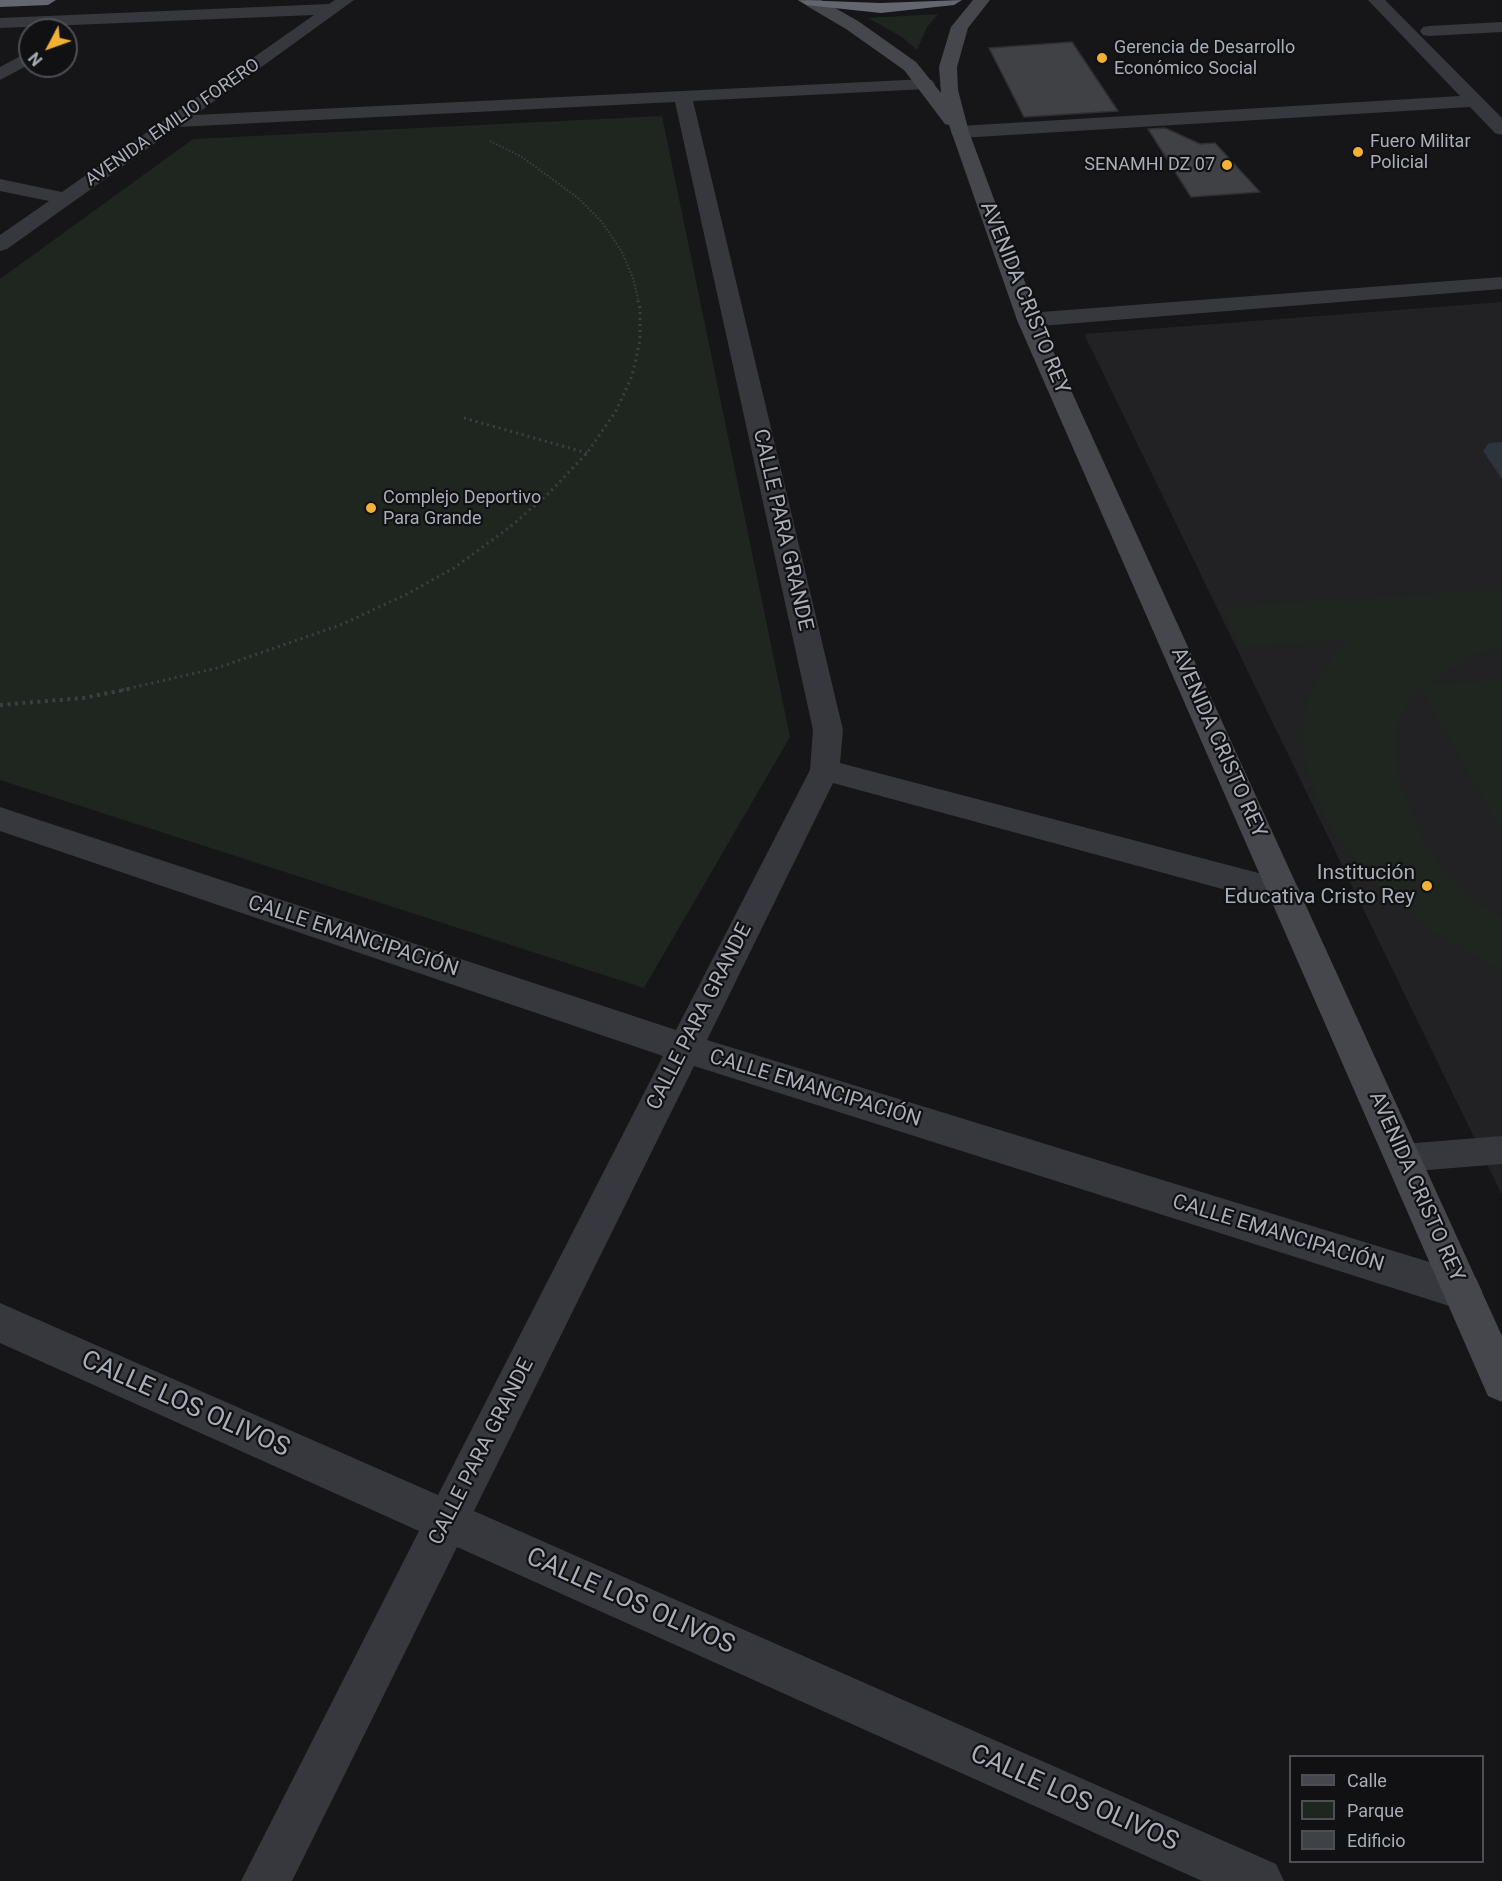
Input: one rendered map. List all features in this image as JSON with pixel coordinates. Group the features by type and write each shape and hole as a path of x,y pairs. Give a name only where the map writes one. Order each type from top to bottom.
{"highway":[{"path":"0,2 48,0"},
{"path":"810,1 881,8 954,0"}],"main road":[{"name":"AVENIDA CRISTO REY","path":"982,0 960,27 948,67 948,90 960,132 1028,320 1502,1382"},
{"name":"AVENIDA CRISTO REY","path":"810,1 910,66 945,107 960,132"}],"street":[{"path":"1376,0 1502,129"},
{"path":"1396,0 1478,79"},
{"path":"0,23 339,5"},
{"name":"AVENIDA EMILIO FORERO","path":"0,246 339,5"},
{"path":"78,27 90,20"},
{"path":"1429,31 1502,27"},
{"path":"0,75 18,64"},
{"path":"175,122 926,84"},
{"name":"CALLE PARA GRANDE","path":"266,1881 825,770 828,730 683,97"},
{"path":"960,132 1475,101"},
{"path":"0,185 66,199"},
{"path":"1028,320 1502,283"},
{"path":"825,770 1285,893"},
{"name":"CALLE EMANCIPACIÓN","path":"0,819 684,1048 1462,1291"},
{"name":"CALLE LOS OLIVOS","path":"0,1323 1259,1881"}],"lane":[{"path":"1403,1158 1502,1150"}],"path":[{"path":"0,705 83,698 149,685 217,668 344,624 407,594 454,568 510,527 548,494 587,453 616,411 632,376 640,340 640,308 633,278 622,252 601,221 578,198 522,157 489,141"},
{"path":"464,418 587,453"}],"shaded area":[{"name":"Institución Educativa Cristo Rey","path":"1502,302 1502,1195 1084,334"},
{"path":"1502,442 1502,479 1483,451 1489,443"}],"green space":[{"path":"938,14 927,27 917,50 902,37 868,18"},
{"name":"Complejo Deportivo Para Grande","path":"662,116 790,737 644,988 0,780 0,279 193,139"},
{"path":"1502,589 1502,649 1473,655 1426,685 1502,680 1502,831 1421,689 1411,697 1397,727 1395,750 1399,780 1424,843 1444,871 1471,899 1502,917 1502,972 1435,933 1398,905 1365,872 1339,839 1320,805 1307,771 1303,740 1305,710 1315,684 1330,660 1350,640 1240,647 1223,607"}],"building":[{"path":"1072,42 1118,111 1024,117 989,48"},
{"path":"1165,128 1200,144 1215,143 1260,192 1191,197 1148,129"}],"place":[{"name":"Gerencia de Desarrollo Económico Social","path":"1102,58"},
{"name":"Fuero Militar Policial","path":"1358,152"},
{"name":"SENAMHI DZ 07","path":"1227,165"},
{"name":"Complejo Deportivo Para Grande","path":"371,508"},
{"name":"Institución Educativa Cristo Rey","path":"1427,886"}]}
